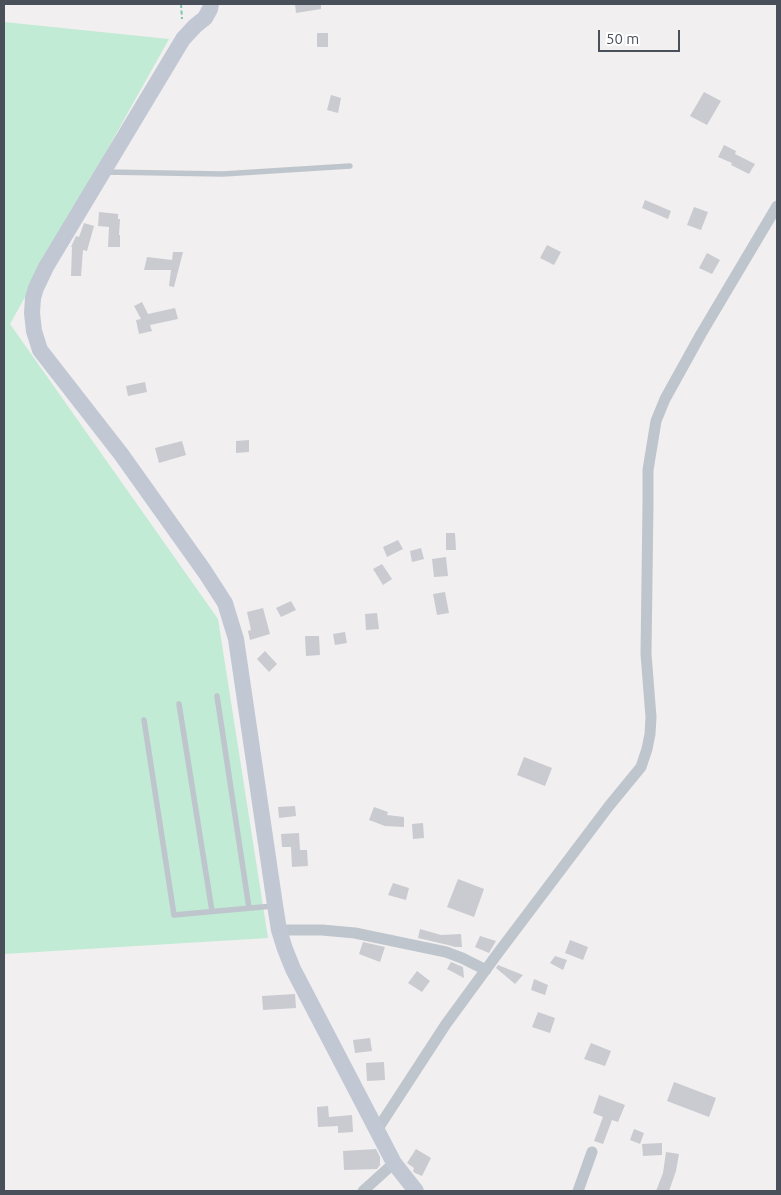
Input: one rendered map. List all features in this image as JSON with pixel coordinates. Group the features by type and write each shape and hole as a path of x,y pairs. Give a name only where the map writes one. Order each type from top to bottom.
{"street":[{"path":"210,4 210,9 205,18 182,39 46,267 33,298 34,331 40,350 121,454 225,602 236,638 279,930 293,969 394,1163 416,1191"},
{"path":"377,1130 446,1024 640,767 647,749 651,717 646,654 648,470 656,421 665,399 701,334 777,206"},
{"path":"279,930 322,930 355,933 446,952 486,970"},
{"path":"578,1191 592,1152"},
{"path":"363,1191 394,1163"}],"lane":[{"path":"102,172 224,174 350,166"},
{"path":"217,696 249,908"},
{"path":"179,704 212,911"},
{"path":"144,720 174,915 275,905"}],"green space":[{"path":"4,22 169,39 10,324 218,619 268,938 4,954"}],"building":[{"path":"295,4 321,4 321,9 296,13"},
{"path":"317,33 328,33 328,47 317,47"},
{"path":"704,92 721,101 707,125 690,116"},
{"path":"331,95 341,98 338,113 327,110"},
{"path":"724,145 736,151 735,154 755,164 749,174 718,157"},
{"path":"645,200 671,211 668,219 642,208"},
{"path":"694,207 708,212 701,230 687,225"},
{"path":"99,212 118,214 118,219 120,219 120,247 108,247 109,227 98,226"},
{"path":"84,223 94,226 87,251 83,250 81,276 71,276 71,247 76,236 79,237"},
{"path":"547,245 561,252 554,265 540,258"},
{"path":"173,252 183,252 174,287 169,286 171,270 144,270 147,257 172,260"},
{"path":"707,253 720,260 712,274 699,268"},
{"path":"142,302 148,314 175,308 178,319 150,325 152,331 139,334 136,320 141,319 134,306"},
{"path":"145,382 147,392 128,396 126,386"},
{"path":"249,440 249,452 236,453 236,441"},
{"path":"182,441 186,455 159,463 155,448"},
{"path":"446,533 455,533 456,550 446,550"},
{"path":"398,540 403,549 387,557 383,547"},
{"path":"421,548 424,559 412,562 410,551"},
{"path":"446,557 448,576 434,577 432,559"},
{"path":"382,564 392,579 383,585 373,569"},
{"path":"445,592 449,613 437,615 433,594"},
{"path":"291,601 296,610 281,617 276,608"},
{"path":"263,608 270,634 250,640 248,631 251,630 247,612"},
{"path":"377,613 379,629 366,630 365,614"},
{"path":"345,632 347,643 335,645 333,634"},
{"path":"305,636 319,636 320,655 306,656"},
{"path":"265,651 277,664 269,672 257,659"},
{"path":"524,757 552,768 545,786 517,775"},
{"path":"295,806 296,816 279,818 278,807"},
{"path":"374,807 388,812 387,815 404,817 404,827 385,826 369,820"},
{"path":"423,823 424,838 413,839 412,824"},
{"path":"299,833 300,850 307,850 308,866 292,867 291,847 282,847 281,834"},
{"path":"458,879 484,889 474,917 447,907"},
{"path":"393,883 409,888 406,900 388,895"},
{"path":"420,929 441,935 461,934 462,947 418,938"},
{"path":"480,936 496,941 489,953 475,947"},
{"path":"570,940 588,947 583,960 565,953"},
{"path":"363,942 385,947 380,962 359,954"},
{"path":"555,956 567,960 563,970 550,963"},
{"path":"451,962 463,967 464,978 447,969"},
{"path":"498,965 523,975 515,984 496,968"},
{"path":"417,971 430,981 422,992 408,983"},
{"path":"534,979 548,985 545,995 531,990"},
{"path":"295,994 296,1008 263,1010 262,996"},
{"path":"538,1012 555,1018 550,1033 532,1027"},
{"path":"370,1038 372,1051 355,1053 353,1040"},
{"path":"591,1043 611,1051 605,1066 584,1059"},
{"path":"384,1062 385,1080 367,1081 366,1063"},
{"path":"674,1082 716,1098 709,1117 667,1101"},
{"path":"599,1095 625,1105 618,1122 612,1120 603,1144 594,1141 603,1117 593,1113"},
{"path":"328,1106 329,1117 352,1115 353,1132 338,1133 338,1126 318,1127 317,1107"},
{"path":"634,1129 644,1133 640,1144 630,1140"},
{"path":"662,1143 662,1155 643,1156 642,1144"},
{"path":"376,1149 380,1157 380,1165 377,1169 344,1170 343,1151"},
{"path":"416,1149 431,1158 422,1176 415,1173 413,1171 414,1168 407,1163"},
{"path":"666,1152 679,1154 676,1171 669,1191 656,1191 663,1173"}]}
